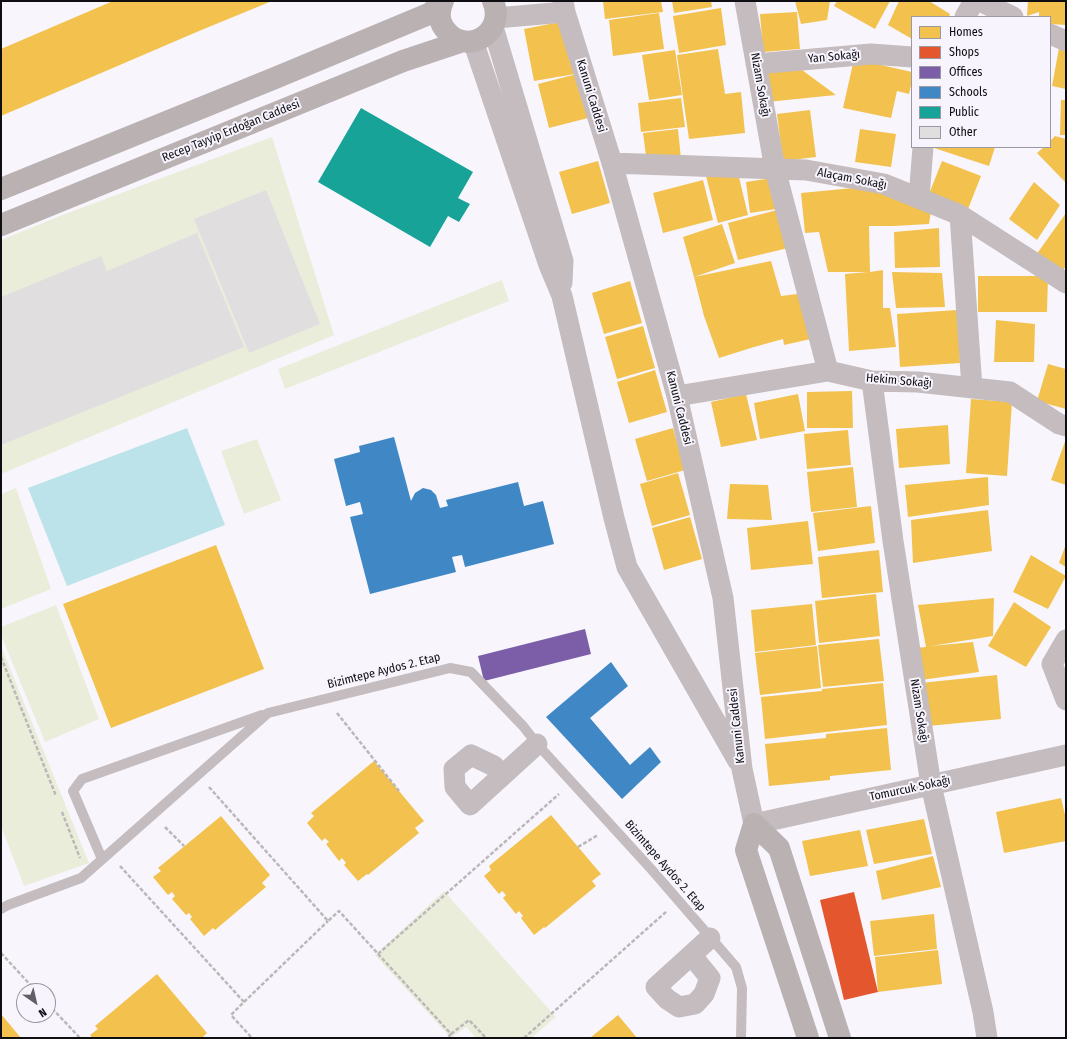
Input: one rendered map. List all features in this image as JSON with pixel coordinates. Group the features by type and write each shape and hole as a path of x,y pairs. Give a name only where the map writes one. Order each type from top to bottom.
{"street":[{"path":"443,1 440,16 442,25 454,38 468,41 549,265 562,296 614,518 627,567 742,769"},
{"path":"1,189 431,13 443,1"},
{"name":"Nizam Sokağı","path":"745,1 775,169 828,371"},
{"path":"966,16 974,1"},
{"path":"980,1 1011,16"},
{"path":"562,296 562,261 494,15 564,7"},
{"name":"Kanuni Caddesi","path":"564,7 612,163 677,396 723,598 742,769 754,824 746,850 808,1038"},
{"name":"Recep Tayyip Erdoğan Caddesi","path":"1,225 403,61 481,38 488,33 494,15"},
{"path":"1051,34 1066,41"},
{"name":"Yan Sokağı","path":"756,64 871,54 911,57"},
{"path":"919,198 923,148"},
{"name":"Alaçam Sokağı","path":"612,163 806,170 884,184 960,215 1066,283"},
{"path":"960,215 972,388"},
{"name":"Hekim Sokağı","path":"677,396 828,371 872,381 918,382 1010,392 1059,424 1066,426"},
{"name":"Nizam Sokağı","path":"872,381 893,541 931,785 983,1012 987,1038"},
{"path":"1066,640 1052,664 1066,700"},
{"path":"494,766 472,755 454,769 455,787 470,805 537,744"},
{"name":"Tomurcuk Sokağı","path":"754,824 1066,755"},
{"path":"754,824 779,848 840,1038"},
{"path":"697,962 710,978 704,994 695,1004 679,1006 667,999 656,987 710,938"}],"lane":[{"name":"Bizimtepe Aydos 2. Etap","path":"1,909 80,878 268,713 450,668 471,672 523,726 537,744 652,870 736,968 742,988 741,1038"},
{"path":"105,856 73,791 82,778 268,713"}],"path":[{"path":"1,657 58,801"},
{"path":"325,699 399,791"},
{"path":"198,775 328,921"},
{"path":"378,954 572,782"},
{"path":"60,808 80,859"},
{"path":"153,815 184,846"},
{"path":"578,847 613,827"},
{"path":"105,856 244,1002"},
{"path":"524,1038 679,901"},
{"path":"252,1038 231,1015 339,910 452,1034"},
{"path":"1,953 29,983"},
{"path":"56,1012 80,1038"},
{"path":"447,1038 469,1020 486,1038"}],"green space":[{"path":"272,137 334,335 1,474 1,240 65,214"},
{"path":"502,280 509,301 285,389 278,369"},
{"path":"257,439 281,500 244,514 221,451"},
{"path":"16,488 51,589 1,609 1,494"},
{"path":"56,605 99,719 45,742 1,635 1,627"},
{"path":"1,646 89,863 24,886 1,826"},
{"path":"444,891 556,1017 531,1038 476,1038 466,1027 451,1038 375,955"}],"water":[{"path":"187,428 225,525 67,586 28,488"}],"building: Homes":[{"path":"113,1 272,1 1,116 1,49"},
{"path":"603,1 661,1 663,12 605,19"},
{"path":"672,1 711,1 712,7 674,13"},
{"path":"795,1 830,1 827,20 801,24"},
{"path":"837,1 890,1 875,29 834,6"},
{"path":"899,1 929,1 950,14 949,16 911,16 911,38 888,25"},
{"path":"1028,1 1066,1 1066,25 1051,24 1051,16 1039,16 1039,12 1027,16"},
{"path":"721,8 726,45 679,53 673,16"},
{"path":"797,12 800,49 763,52 760,14"},
{"path":"659,13 664,49 613,56 609,20"},
{"path":"565,21 575,74 534,81 524,29"},
{"path":"1059,48 1066,49 1066,89 1052,86"},
{"path":"718,49 725,94 741,92 745,133 689,139 677,55"},
{"path":"675,50 682,95 649,100 642,55"},
{"path":"854,59 911,72 911,85 909,94 897,91 891,118 843,108"},
{"path":"802,70 836,95 767,102 764,72"},
{"path":"577,74 588,118 549,128 538,84"},
{"path":"681,98 685,127 641,132 638,103"},
{"path":"1061,100 1066,100 1066,135 1060,135"},
{"path":"810,110 816,157 783,161 777,114"},
{"path":"678,129 681,159 647,163 643,133"},
{"path":"860,129 896,134 891,167 855,162"},
{"path":"1055,136 1066,139 1066,183 1037,153 1043,148 1051,148 1051,140"},
{"path":"934,148 995,148 989,166"},
{"path":"598,161 610,203 572,214 559,172"},
{"path":"942,161 981,176 968,209 929,194"},
{"path":"737,169 748,215 718,223 706,176"},
{"path":"772,178 776,209 750,213 746,182"},
{"path":"703,180 713,220 663,233 653,193"},
{"path":"1034,182 1060,205 1037,240 1009,219"},
{"path":"864,187 931,211 929,224 869,226 870,272 883,270 883,308 890,308 896,347 849,351 845,274 868,272 828,272 819,232 805,233 801,193"},
{"path":"777,210 788,248 738,260 728,223"},
{"path":"1066,213 1066,266 1061,273 1036,255"},
{"path":"722,224 735,263 694,277 683,237"},
{"path":"939,228 940,267 895,268 894,232"},
{"path":"771,261 781,296 805,293 815,338 784,345 783,339 719,358 704,316 694,277"},
{"path":"892,272 942,273 945,307 896,308"},
{"path":"978,276 1048,276 1047,312 978,312"},
{"path":"630,281 642,323 604,334 592,293"},
{"path":"957,310 960,363 900,367 897,314"},
{"path":"996,320 1035,324 1034,362 994,362"},
{"path":"643,326 655,368 617,379 605,337"},
{"path":"1048,364 1066,369 1066,409 1037,401"},
{"path":"655,370 667,412 629,423 617,382"},
{"path":"852,391 853,428 807,428 807,392"},
{"path":"746,394 757,440 721,447 711,402"},
{"path":"798,394 805,431 760,439 754,403"},
{"path":"971,399 1012,402 1007,476 966,473"},
{"path":"948,425 950,464 899,468 896,429"},
{"path":"673,428 685,470 647,481 635,439"},
{"path":"848,430 851,465 807,469 804,434"},
{"path":"1066,439 1066,485 1051,480"},
{"path":"853,467 857,507 811,512 807,472"},
{"path":"678,473 690,515 652,526 640,484"},
{"path":"988,477 989,505 908,517 905,485"},
{"path":"730,484 768,485 772,520 727,519"},
{"path":"871,506 875,543 818,551 813,513"},
{"path":"988,510 992,551 913,563 911,520"},
{"path":"690,517 702,559 664,570 652,528"},
{"path":"808,521 813,564 751,570 747,528"},
{"path":"1066,544 1066,567 1059,563"},
{"path":"216,545 264,669 111,728 63,604"},
{"path":"879,550 883,592 822,598 818,557"},
{"path":"1031,555 1066,576 1048,609 1013,592"},
{"path":"876,594 880,636 819,643 815,601"},
{"path":"994,598 993,636 931,646 973,642 979,672 921,680 915,648 926,647 918,605"},
{"path":"1014,602 1051,627 1026,667 988,646"},
{"path":"812,604 816,645 755,652 751,610"},
{"path":"879,639 884,681 823,687 818,645"},
{"path":"817,646 821,688 760,695 755,653"},
{"path":"997,675 1001,719 928,726 921,683"},
{"path":"883,683 887,725 765,739 761,697"},
{"path":"887,728 891,770 830,776 830,780 769,786 765,744 826,738 826,734"},
{"path":"374,761 424,821 415,828 419,833 368,875 367,874 358,881 344,865 346,863 342,858 339,861 326,844 329,842 325,838 322,841 307,823 314,816 311,813"},
{"path":"1061,798 1066,819 1066,841 1004,853 996,812"},
{"path":"551,815 601,874 592,881 596,886 545,928 544,927 534,935 521,918 523,916 519,911 516,914 503,898 506,895 502,891 499,894 484,876 491,870 489,866"},
{"path":"221,816 270,875 262,883 266,887 215,930 213,928 204,936 190,919 192,917 189,913 186,915 172,899 175,896 172,892 168,895 153,877 161,871 158,868"},
{"path":"924,819 932,854 874,864 866,830"},
{"path":"860,830 868,866 810,876 802,841"},
{"path":"933,856 941,887 882,900 876,871"},
{"path":"934,914 937,949 874,956 870,921"},
{"path":"938,950 942,984 878,992 875,957"},
{"path":"157,974 207,1033 202,1038 92,1038 90,1035 98,1029 95,1026"},
{"path":"1,1014 21,1038 1,1038"},
{"path":"618,1015 637,1038 590,1038"}],"building: Shops":[{"path":"854,892 878,992 844,1000 820,900"}],"building: Offices":[{"path":"585,629 591,654 484,681 478,656"}],"building: Schools":[{"path":"394,437 411,501 415,493 423,488 431,490 436,495 440,508 448,506 446,500 518,482 524,506 543,501 554,544 465,567 462,555 452,557 456,572 370,594 350,517 363,514 360,502 346,506 334,459 360,452 359,446"},
{"path":"611,662 628,686 590,718 630,765 650,747 661,762 622,799 546,717"}],"building: Public":[{"path":"361,108 473,172 458,198 470,204 459,222 448,216 430,247 318,182"}],"building: Other":[{"path":"266,190 320,324 249,353 194,219"},
{"path":"197,233 244,347 1,445 1,297 101,256 107,271"}]}
